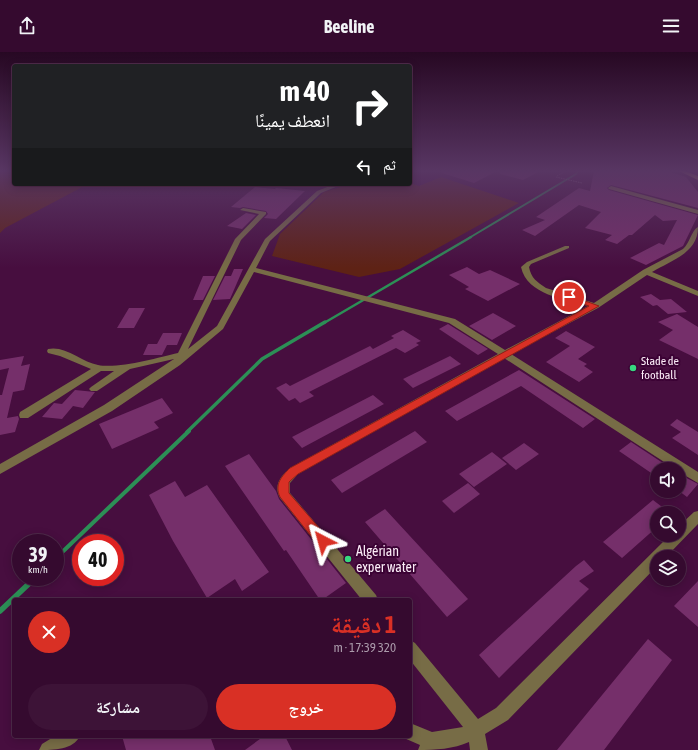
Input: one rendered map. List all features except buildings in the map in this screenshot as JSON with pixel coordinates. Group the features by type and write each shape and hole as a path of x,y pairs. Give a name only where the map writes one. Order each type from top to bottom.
{"street":[{"path":"0,469 108,408 178,359 220,326 267,240 306,204"},
{"path":"667,204 698,212"},
{"path":"178,359 238,239 264,213 243,210"},
{"path":"369,598 284,494 284,481 294,471 503,355 595,306 646,272 685,250 690,246 698,228"},
{"path":"567,247 529,263 525,267 526,273 531,281 543,289 595,306"},
{"path":"252,269 345,294 395,305 452,322 698,478"},
{"path":"646,272 698,294"},
{"path":"51,351 63,352 98,369"},
{"path":"24,415 98,369 128,366 168,359 178,359"},
{"path":"94,389 128,366"},
{"path":"664,550 698,516"},
{"path":"412,733 430,745 461,737 476,730 502,714 650,564"},
{"path":"412,650 476,730 479,750"},
{"path":"48,750 68,738"}],"shaded area":[{"path":"0,204 51,204 5,228 0,233"},
{"path":"312,204 518,204 400,269 359,277 272,256 280,234"}],"waterway":[{"path":"469,238 527,204"},
{"path":"324,323 471,237"},
{"path":"187,432 262,359 325,322"},
{"path":"64,550 189,431"},
{"path":"14,598 26,586"},
{"path":"0,611 12,600"}],"place":[{"name":"Stade de football","path":"633,368"},
{"name":"Algérian exper water","path":"348,559"}],"route":[{"path":"323,541 284,494 284,481 294,471 503,355 595,306 569,297"}]}
